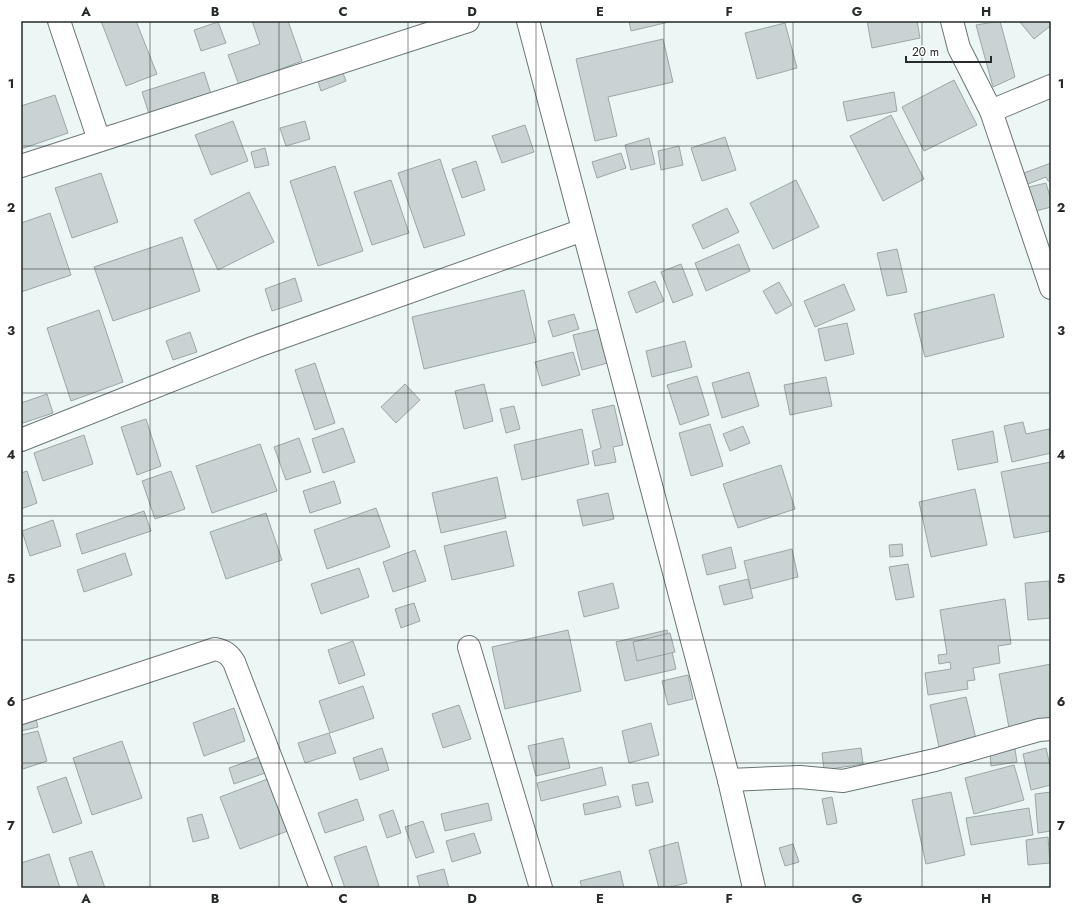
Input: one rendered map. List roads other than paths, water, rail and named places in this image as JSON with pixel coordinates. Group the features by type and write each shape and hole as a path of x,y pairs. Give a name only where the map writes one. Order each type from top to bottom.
{"street":[{"path":"58,21 99,140"},
{"path":"21,166 468,21"},
{"path":"528,21 729,780 754,888"},
{"path":"952,21 959,48 992,111 1051,288"},
{"path":"992,111 1051,86"},
{"path":"21,440 255,347 583,230"},
{"path":"469,647 541,888"},
{"path":"21,713 215,649 224,651 230,655 234,662 321,888"},
{"path":"729,780 800,777 843,781 935,760 1039,730 1051,729"}]}
